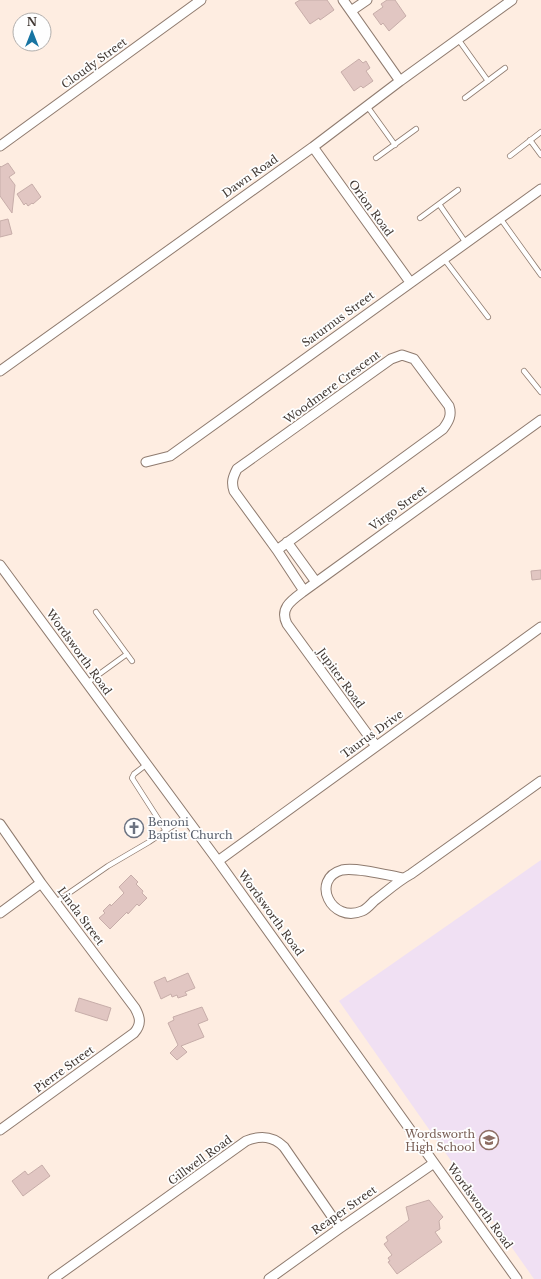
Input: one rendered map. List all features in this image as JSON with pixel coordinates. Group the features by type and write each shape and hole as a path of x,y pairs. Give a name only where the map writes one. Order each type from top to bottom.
{"street":[{"name":"Cloudy Street","path":"0,146 201,0"},
{"path":"343,0 400,81"},
{"path":"351,11 367,0"},
{"name":"Dawn Road","path":"0,371 313,147 400,81 512,0"},
{"name":"Orion Road","path":"313,147 410,282"},
{"name":"Saturnus Street","path":"146,462 170,456 541,189"},
{"name":"Woodmere Crescent","path":"276,550 443,429 448,423 450,415 449,406 414,359 402,355 391,359 237,469 232,483 234,491 304,591"},
{"name":"Virgo Street","path":"287,624 284,619 284,612 291,601 541,420"},
{"path":"287,542 316,582"},
{"name":"Wordsworth Road","path":"0,565 218,861 516,1279"},
{"name":"Jupiter Road","path":"287,624 376,746"},
{"name":"Taurus Drive","path":"218,861 541,627"},
{"path":"403,878 354,869 342,870 334,874 327,882 325,891 328,898 342,913 352,913 363,910 403,878 475,829 541,781"},
{"name":"Linda Street","path":"0,824 41,883 135,1008 139,1014 140,1024"},
{"path":"0,913 41,883"},
{"name":"Pierre Street","path":"0,1130 134,1033 140,1024"},
{"name":"Gillwell Road","path":"54,1279 246,1141 255,1138 264,1137 275,1140 284,1147 340,1228"},
{"name":"Reaper Street","path":"269,1279 434,1163"}],"lane":[{"path":"458,39 488,81"},
{"path":"465,98 506,68"},
{"path":"367,106 394,145"},
{"path":"376,158 416,129"},
{"path":"510,156 541,132"},
{"path":"530,140 541,155"},
{"path":"420,218 458,190"},
{"path":"440,204 466,243"},
{"path":"500,218 541,275"},
{"path":"444,259 488,317"},
{"path":"524,370 541,392"},
{"path":"96,612 132,662"},
{"path":"87,683 127,654"},
{"path":"147,764 134,774 132,778 166,831"},
{"path":"56,902 108,866 166,831 186,817"}],"shaded area":[{"name":"Wordsworth High School","path":"541,860 541,1279 534,1279 339,1001"}],"building":[{"path":"300,0 327,0 334,10 320,20 319,18 310,24 295,3"},
{"path":"387,0 395,0 406,16 389,31 383,23 381,25 373,14 383,7 381,4"},
{"path":"359,59 363,63 366,61 370,68 366,71 373,81 363,88 361,86 354,91 341,72"},
{"path":"8,163 15,173 9,177 15,185 12,213 0,196 0,166 1,167"},
{"path":"32,184 41,197 33,204 32,203 28,206 26,203 24,205 17,194"},
{"path":"8,219 12,234 0,237 0,221"},
{"path":"541,570 541,579 532,580 531,571"},
{"path":"131,875 138,882 136,884 147,898 139,906 137,904 128,914 127,912 110,929 99,918 105,913 103,911 110,904 111,906 124,893 119,887"},
{"path":"188,973 195,988 185,992 187,995 178,998 177,995 172,997 171,994 161,999 154,982 165,977 167,982"},
{"path":"79,998 111,1008 107,1021 75,1011"},
{"path":"202,1007 208,1020 198,1024 204,1037 181,1046 187,1052 177,1060 170,1053 178,1045 168,1023 174,1020 173,1017"},
{"path":"42,1165 50,1176 23,1196 12,1181 25,1171 28,1175"},
{"path":"429,1200 443,1217 439,1221 440,1229 435,1232 442,1242 397,1274 388,1262 390,1261 388,1258 392,1255 384,1244 388,1241 386,1237 409,1220 406,1207"}],"place":[{"name":"Benoni Baptist Church","path":"134,828"},
{"name":"Wordsworth High School","path":"489,1140"}]}
